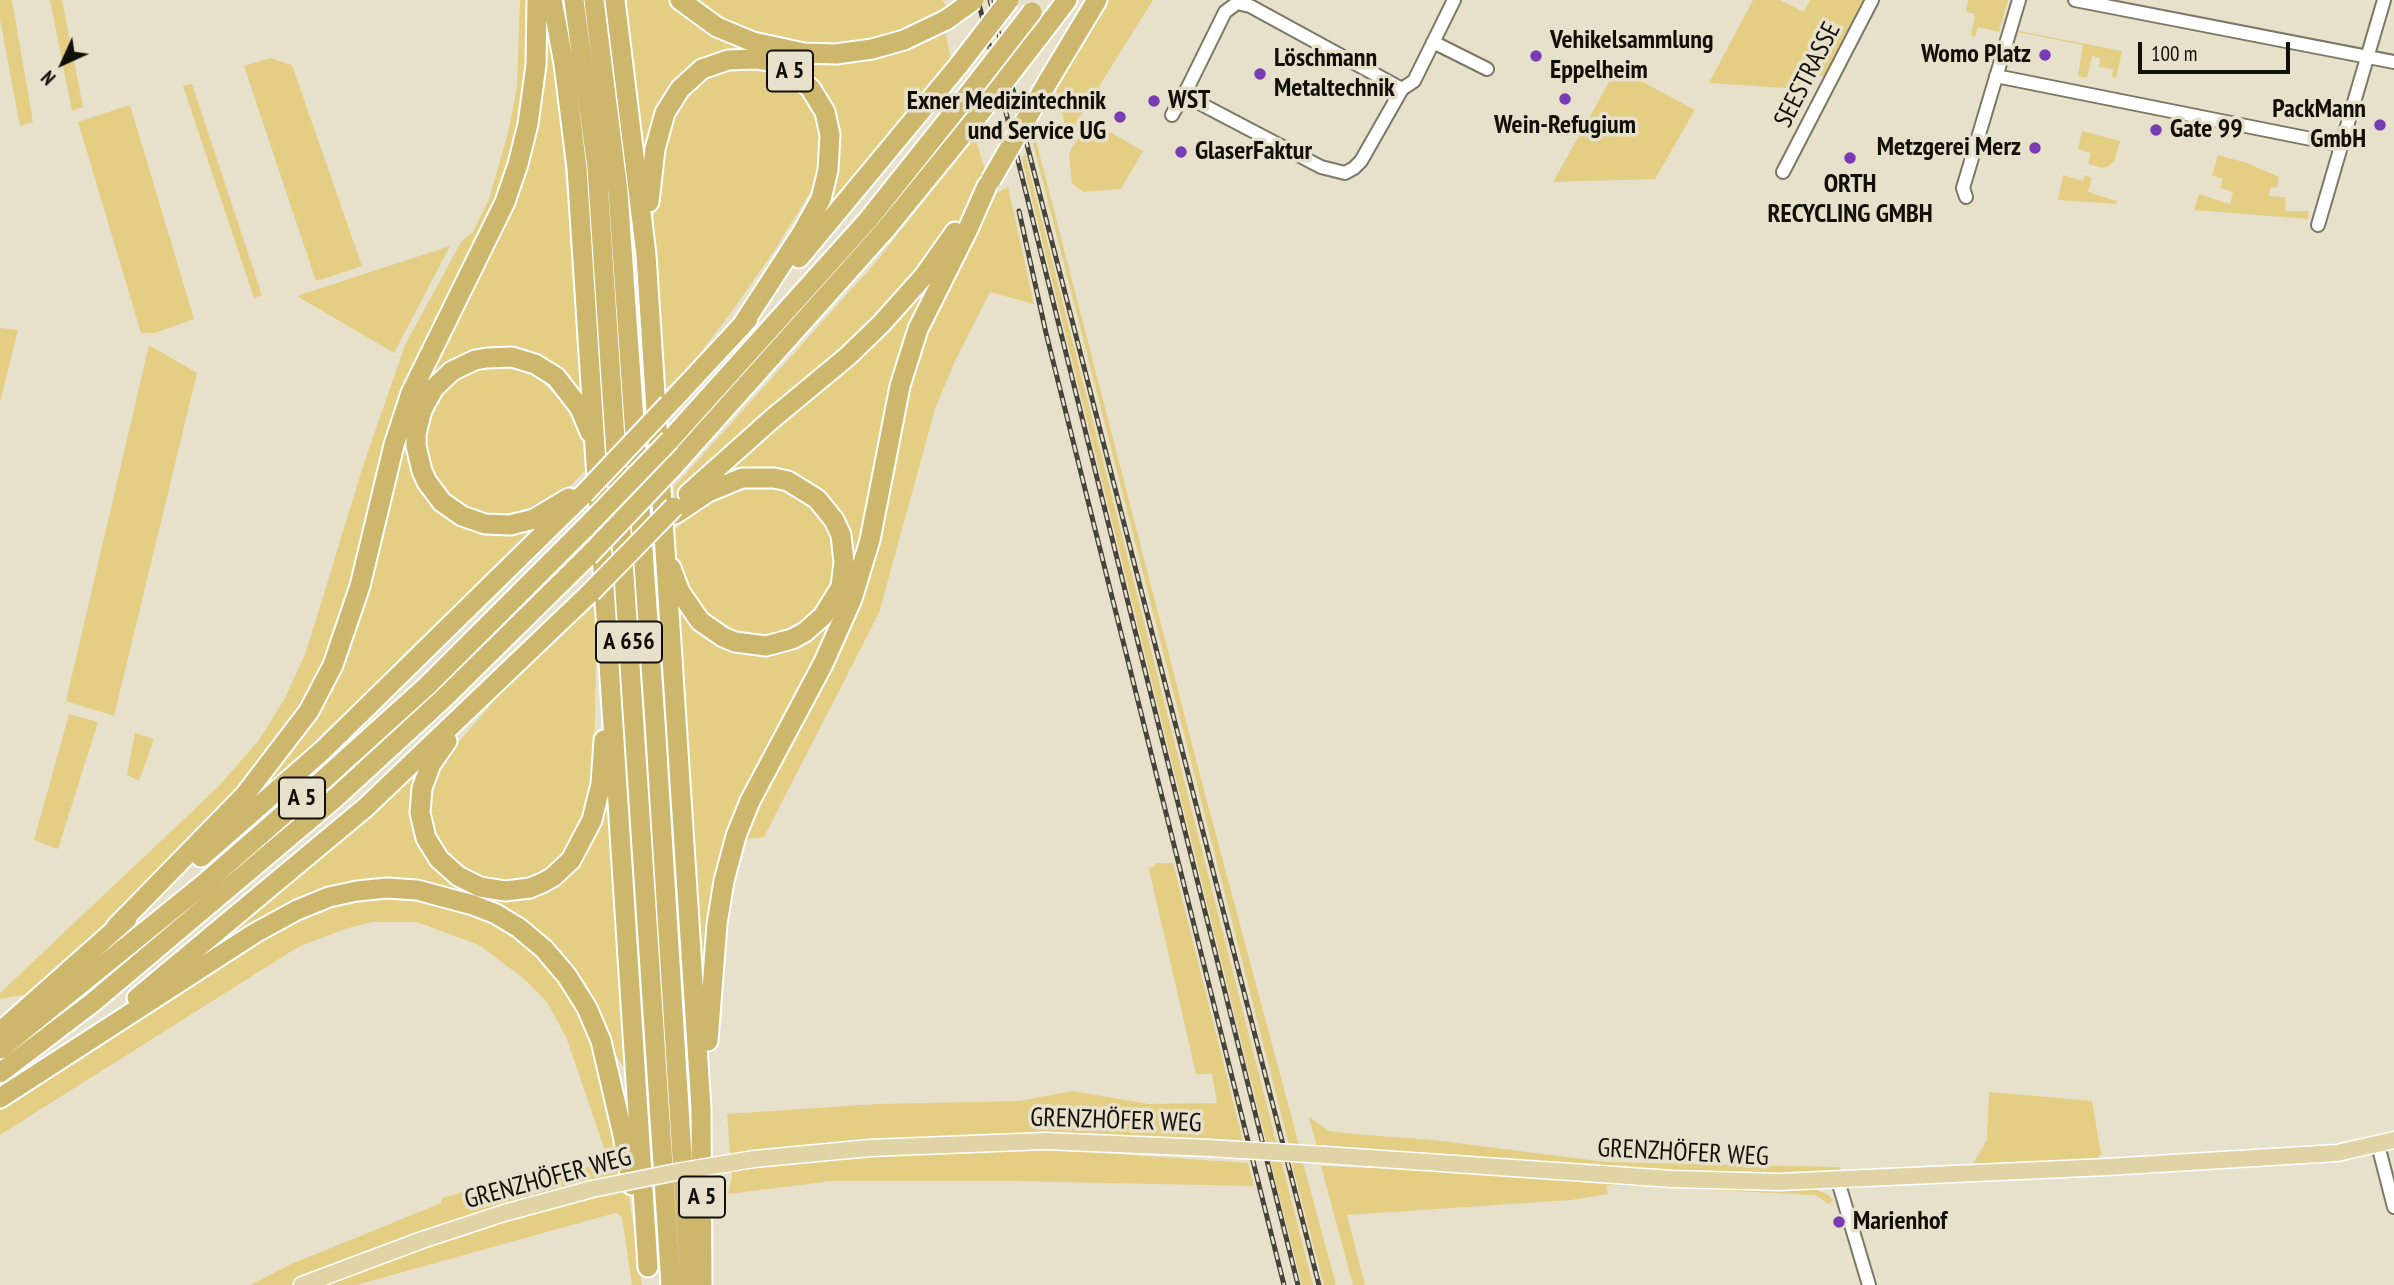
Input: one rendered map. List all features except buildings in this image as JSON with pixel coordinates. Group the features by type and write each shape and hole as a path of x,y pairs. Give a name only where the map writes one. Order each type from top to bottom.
{"highway":[{"name":"A 5","path":"116,927 244,796 309,711 333,665 359,586 394,445 411,393 505,202 518,164 528,124 536,65 537,0"},
{"path":"488,690 431,764 422,788 420,813 422,826 432,849 458,876 469,883 493,890 518,890 542,883 562,869 578,849 592,820 601,784 605,684 610,666 601,462 577,168 564,64 552,0"},
{"name":"A 656","path":"574,0 597,167 671,1285"},
{"name":"A 656","path":"594,0 618,192 690,1285"},
{"path":"615,0 646,255 658,531 701,1108"},
{"path":"680,0 717,27 753,42 804,53 836,54 872,49 904,40 946,20 975,0"},
{"path":"601,462 585,419 565,386 546,370 512,357 487,358 463,365 434,388 418,422 416,446 427,482 442,502 462,516 485,524 522,523 560,505 583,490 601,462 669,404 741,327 959,65 1009,0"},
{"name":"A 5","path":"0,1073 92,1003 334,799 444,698 588,556 672,468 885,230 1067,0"},
{"name":"A 5","path":"702,1285 701,1108 705,1090 710,991 717,924 724,881 736,836 750,801 823,664 852,599 870,540 900,386 918,329 989,183 1097,0"},
{"name":"A 5","path":"0,1049 195,891 324,779 428,685 586,527 670,440 868,220 1036,6"},
{"name":"A 5","path":"646,255 654,149 665,113 680,89 702,69 728,60 768,61 792,71 811,89 825,112 830,135 828,170 821,199 741,327"},
{"name":"A 5","path":"675,511 772,419 848,356 881,324 924,276 989,183"},
{"name":"A 656","path":"743,478 774,478 805,490 826,509 841,535 845,562 841,587 815,625 792,639 766,646 735,642 711,630 690,609 680,592 658,531 675,511 708,492 743,478"},
{"name":"A 5","path":"0,1032 116,927 322,751 583,490"},
{"path":"0,1098 54,1063 190,956 366,807 658,531"},
{"name":"A 656","path":"610,666 649,1276"},
{"name":"A 656","path":"54,1063 255,933 297,910 329,897 387,888 417,890 473,905 496,914 519,928 544,949 567,976 587,1008 601,1041 620,1121 649,1276"}],"main road":[{"name":"GRENZHÖFER WEG","path":"302,1285 457,1228 592,1189 754,1158 870,1148 1045,1141 1325,1155 1672,1179 1779,1182 2337,1153 2394,1140"}],"street":[{"path":"1188,87 1188,94 1195,100 1330,171 1345,173 1361,161 1402,89 1414,82 1454,0"},
{"name":"SEESTRASSE","path":"1783,172 1872,0"},
{"path":"1966,197 1964,188 2019,0"},
{"path":"2075,0 2394,62"},
{"path":"2318,225 2384,0"},
{"path":"1172,115 1225,12 1237,4 1250,6 1402,89"},
{"path":"1433,43 1487,69"},
{"path":"1996,76 2341,145"},
{"path":"2378,1145 2394,1207"},
{"path":"1838,1181 1869,1285"}],"shaded area":[{"path":"0,0 12,0 33,122 20,126 0,19"},
{"path":"50,0 62,0 83,107 72,111"},
{"path":"520,0 529,0 530,49 520,129 499,196 427,338 391,423 344,604 325,661 300,710 267,760 115,917 29,994 0,999 0,993 218,787 259,740 285,698 306,652 364,463 405,345 461,242 473,232 489,199 508,133 517,87"},
{"path":"622,0 671,0 693,19 799,59 945,30 951,60 817,224 837,149 774,251 730,314 691,365 663,391 656,303 654,219 660,160 645,166 635,76"},
{"path":"693,0 942,0 947,6 888,37 847,45 805,45 773,40 739,27"},
{"path":"1108,0 1153,0 1068,136 1055,86"},
{"path":"1753,0 1780,0 1804,12 1810,0 1863,0 1825,77 1812,72 1801,89 1709,83"},
{"path":"1968,0 2008,0 1999,32 1978,27 1975,37 1971,36 1975,14 1966,12"},
{"path":"546,23 554,61 562,137 585,405 546,364 539,378 565,406 583,441 585,471 567,489 540,508 532,527 535,531 500,566 263,791 318,712 408,423 425,381 500,235 522,178"},
{"path":"2014,30 2122,51 2116,78 2112,77 2113,69 2099,67 2100,58 2092,56 2087,78 2078,76 2083,45"},
{"path":"270,58 292,65 362,266 316,281 244,66"},
{"path":"1617,68 1695,110 1655,179 1553,182"},
{"path":"192,84 262,295 254,298 183,86"},
{"path":"130,105 194,319 155,333 141,333 78,122"},
{"path":"1092,122 1143,151 1121,189 1083,192 1072,183 1069,155 1073,145"},
{"path":"2082,131 2120,141 2114,161 2109,166 2101,168 2088,164 2091,153 2078,149"},
{"path":"975,137 986,173 952,234 907,288 675,500 674,487 875,263"},
{"path":"1035,137 1299,1145 1289,1145 1033,143"},
{"path":"1025,154 1277,1145 1267,1145 1022,159"},
{"path":"2218,155 2247,163 2279,177 2277,188 2271,187 2269,196 2285,197 2286,211 2309,211 2308,219 2194,210 2199,194 2230,204 2233,192 2220,188 2223,179 2212,175"},
{"path":"2063,175 2083,181 2085,175 2092,178 2088,192 2117,201 2117,204 2058,200"},
{"path":"1008,187 1034,304 990,292 955,361 935,409 879,613 764,837 728,841 701,994 674,596 700,610 680,579 671,533 691,515 728,491 760,485 720,477 874,344 930,283 909,329 950,274 996,193"},
{"path":"450,246 394,353 297,296"},
{"path":"0,328 18,330 0,402"},
{"path":"149,345 197,373 114,716 66,701"},
{"path":"597,603 594,766 609,771 629,1075 532,930 391,882 260,923 226,940 423,763 431,783 438,766 507,686"},
{"path":"69,714 98,722 58,849 34,840"},
{"path":"135,733 154,739 139,781 127,775"},
{"path":"1157,863 1173,863 1243,1141 1004,1134 998,1146 1248,1163 1254,1186 1014,1181 832,1181 728,1194 732,1177 727,1114 877,1104 1020,1101 1072,1091 1149,1104 1217,1103 1212,1074 1196,1074 1149,869"},
{"path":"382,897 412,898 478,916 505,929 531,949 557,977 573,999 598,1058 623,1174 567,1188 372,1251 289,1285 251,1285 289,1265 441,1203 442,1198 536,1172 610,1165 566,1037 547,1002 523,978 479,945 417,922 373,922 348,928 298,947 0,1135 0,1108 237,952 309,914 350,901"},
{"path":"1989,1092 2092,1101 2101,1154 2093,1163 1970,1169 1987,1140"},
{"path":"1309,1117 1329,1131 1433,1140 1606,1162 1840,1167 1842,1176 1712,1176 1318,1151"},
{"path":"1270,1159 1281,1160 1313,1285 1302,1285"},
{"path":"1302,1159 1336,1285 1324,1285 1291,1161"},
{"path":"1321,1166 1814,1189 1827,1194 1833,1200 1829,1204 1815,1195 1606,1185 1608,1194 1571,1200 1347,1215 1365,1285 1353,1285"},
{"path":"628,1189 642,1285 632,1285 622,1217 615,1213 356,1285 319,1285 505,1218"}],"railway":[{"path":"978,0 1298,1285"},
{"path":"990,0 1319,1285"},
{"path":"1019,211 1046,333 1284,1285"}],"place":[{"name":"Womo Platz","path":"2045,55"},
{"name":"Vehikelsammlung Eppelheim","path":"1536,56"},
{"name":"Löschmann Metaltechnik","path":"1260,74"},
{"name":"Wein-Refugium","path":"1565,99"},
{"name":"WST","path":"1154,101"},
{"name":"Exner Medizintechnik und Service UG","path":"1120,117"},
{"name":"PackMann GmbH","path":"2380,125"},
{"name":"Gate 99","path":"2156,130"},
{"name":"Metzgerei Merz","path":"2035,148"},
{"name":"GlaserFaktur","path":"1181,152"},
{"name":"ORTH RECYCLING GMBH","path":"1850,158"},
{"name":"Marienhof","path":"1839,1222"}]}
